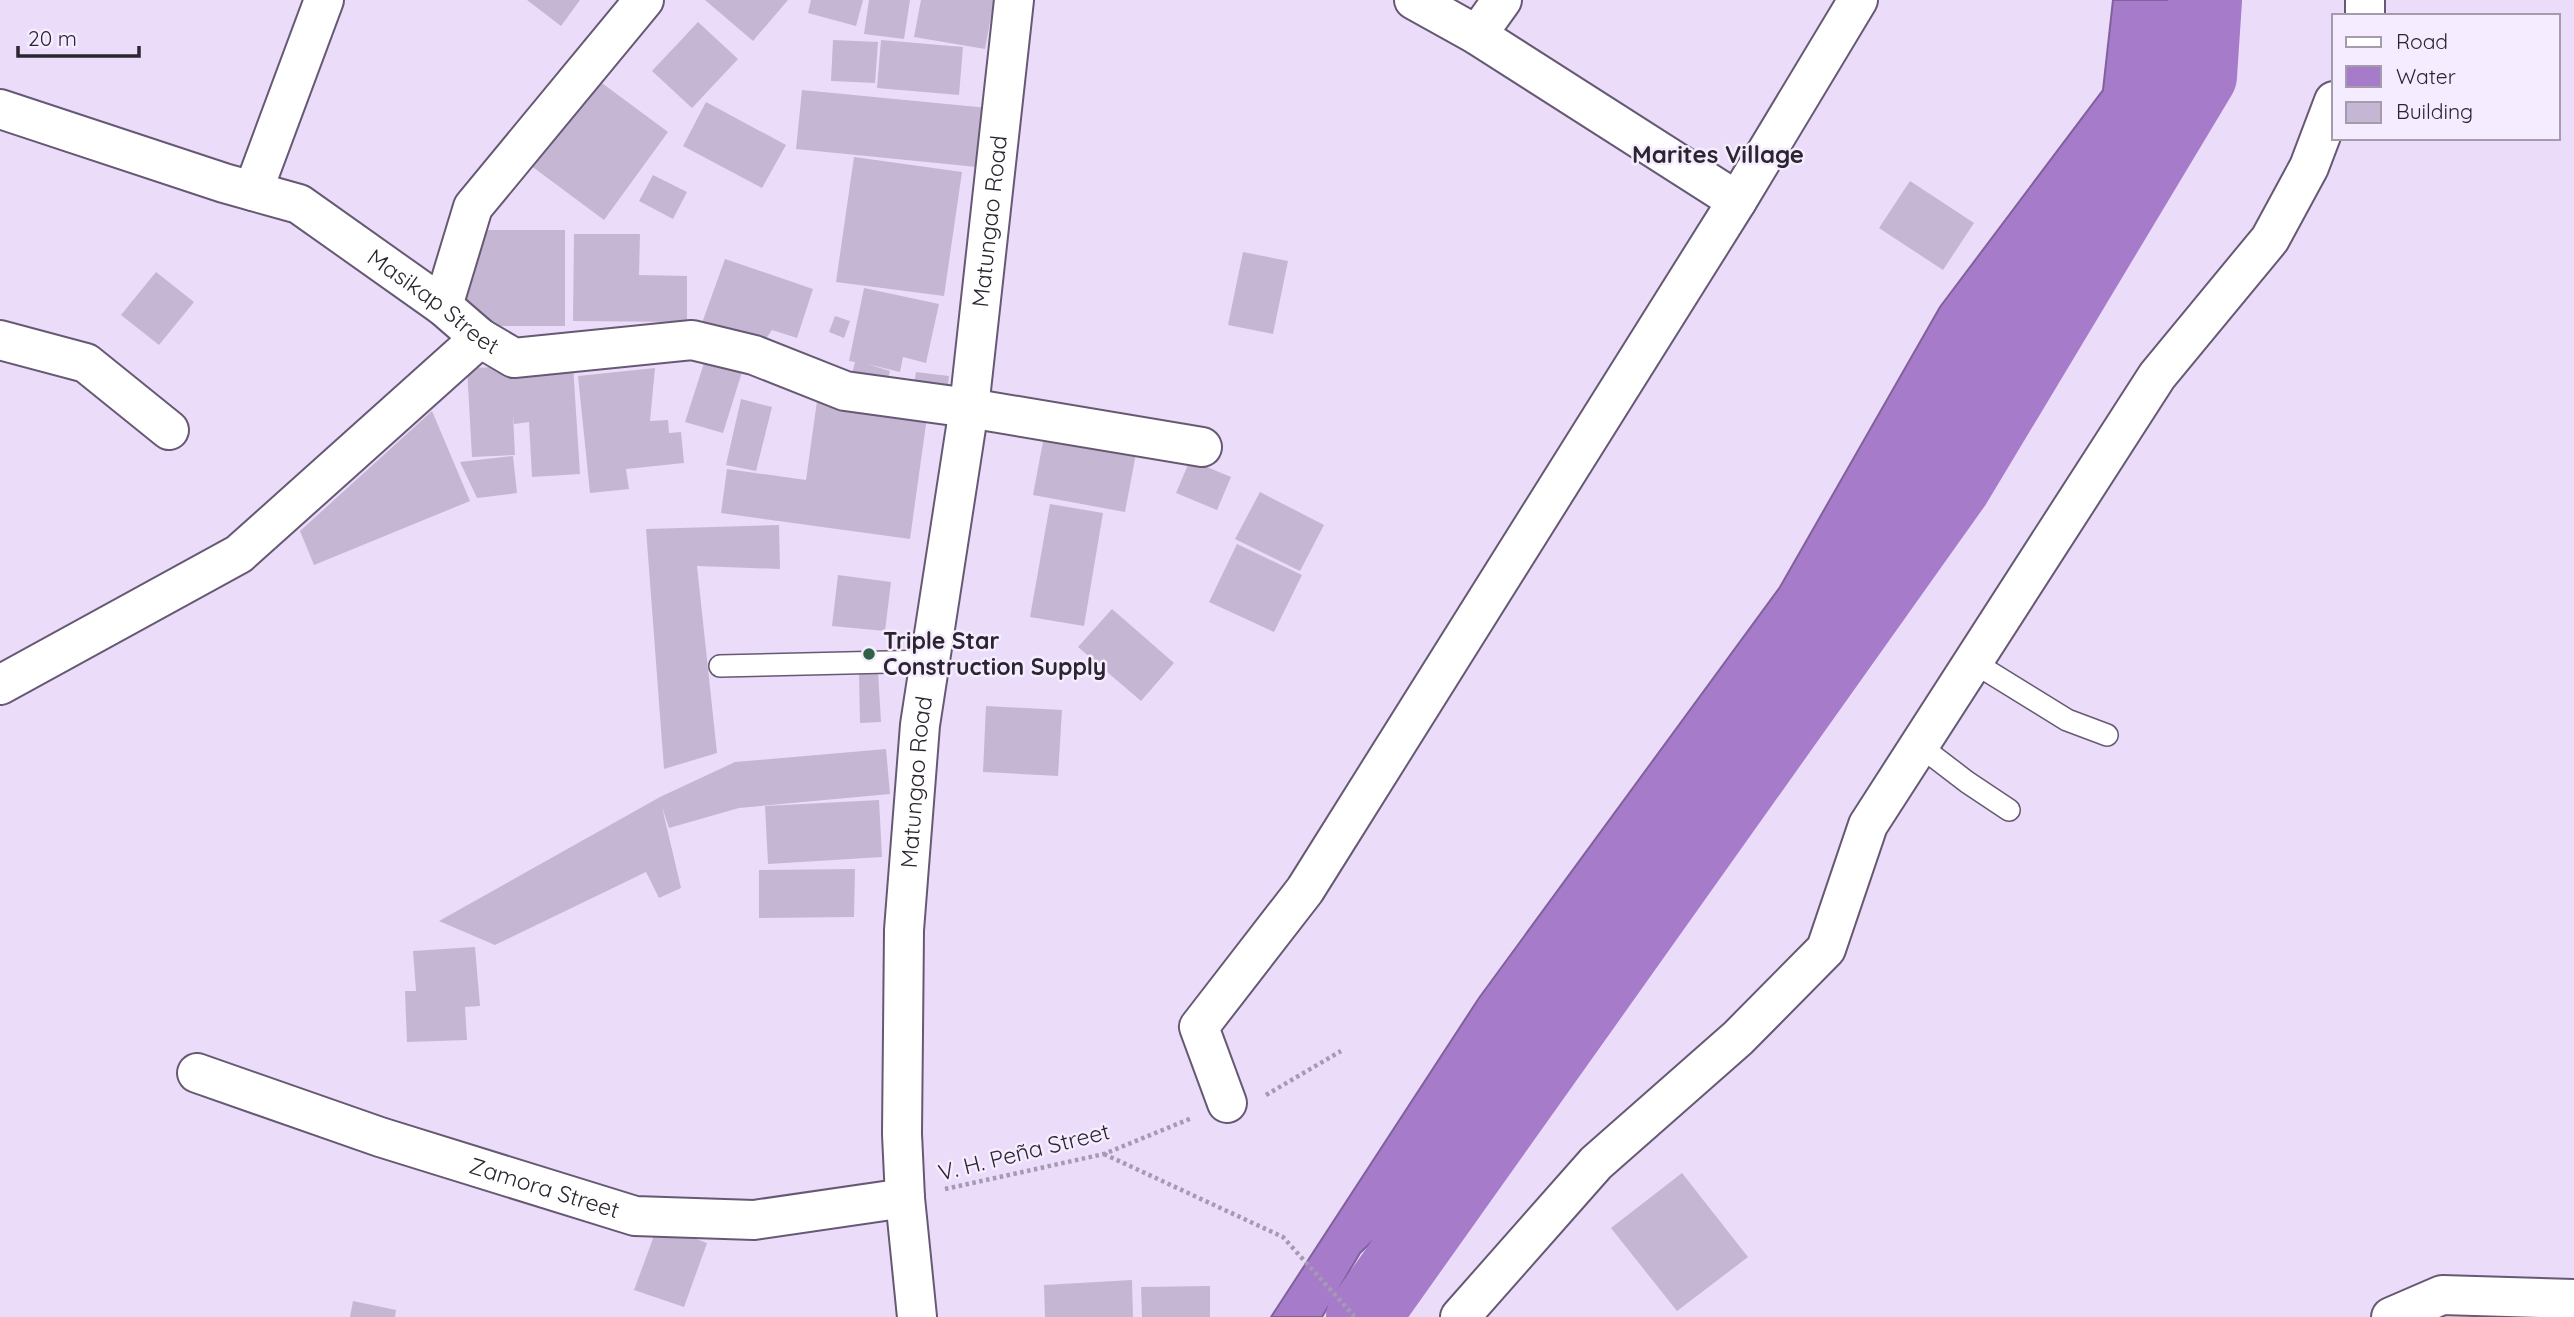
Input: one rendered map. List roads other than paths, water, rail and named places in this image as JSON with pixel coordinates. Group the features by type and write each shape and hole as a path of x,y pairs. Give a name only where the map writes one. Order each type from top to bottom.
{"street":[{"path":"254,191 324,0"},
{"path":"443,306 473,207 644,0"},
{"name":"Matungao Road","path":"917,1317 905,1198 904,930 920,725 969,408 1014,0"},
{"path":"1414,0 1477,35 1737,201"},
{"path":"1477,35 1502,0"},
{"path":"1227,1103 1199,1027 1305,890 1737,201 1858,0"},
{"path":"1460,1317 1597,1163 1738,1038 1826,949 1868,825 2157,376 2270,239 2309,167 2332,106"},
{"name":"Masikap Street","path":"0,109 299,204 443,306 480,338 514,358 692,340 754,355 845,391 969,408 1202,447"},
{"path":"0,685 239,554 480,338"},
{"path":"0,340 86,363 169,430"},
{"name":"Zamora Street","path":"197,1073 380,1137 635,1216 754,1220 905,1198"},
{"path":"2391,1317 2442,1295 2574,1299"}],"lane":[{"path":"720,666 930,661"},
{"path":"1973,662 2067,720 2107,735"},
{"path":"1920,746 2009,810"}],"water":[{"path":"2113,0 2192,0 2172,147 2056,276 1962,487 1776,699 1594,1030 1360,1253 1322,1317 1271,1317 1479,998 1780,587 1940,307 2103,90"}],"waterway":[{"path":"1363,1317 1955,484 2200,76 2205,0"}],"place":[{"name":"Triple Star Construction Supply","path":"869,654"}],"district":[{"name":"Marites Village","path":"1718,155"}]}
